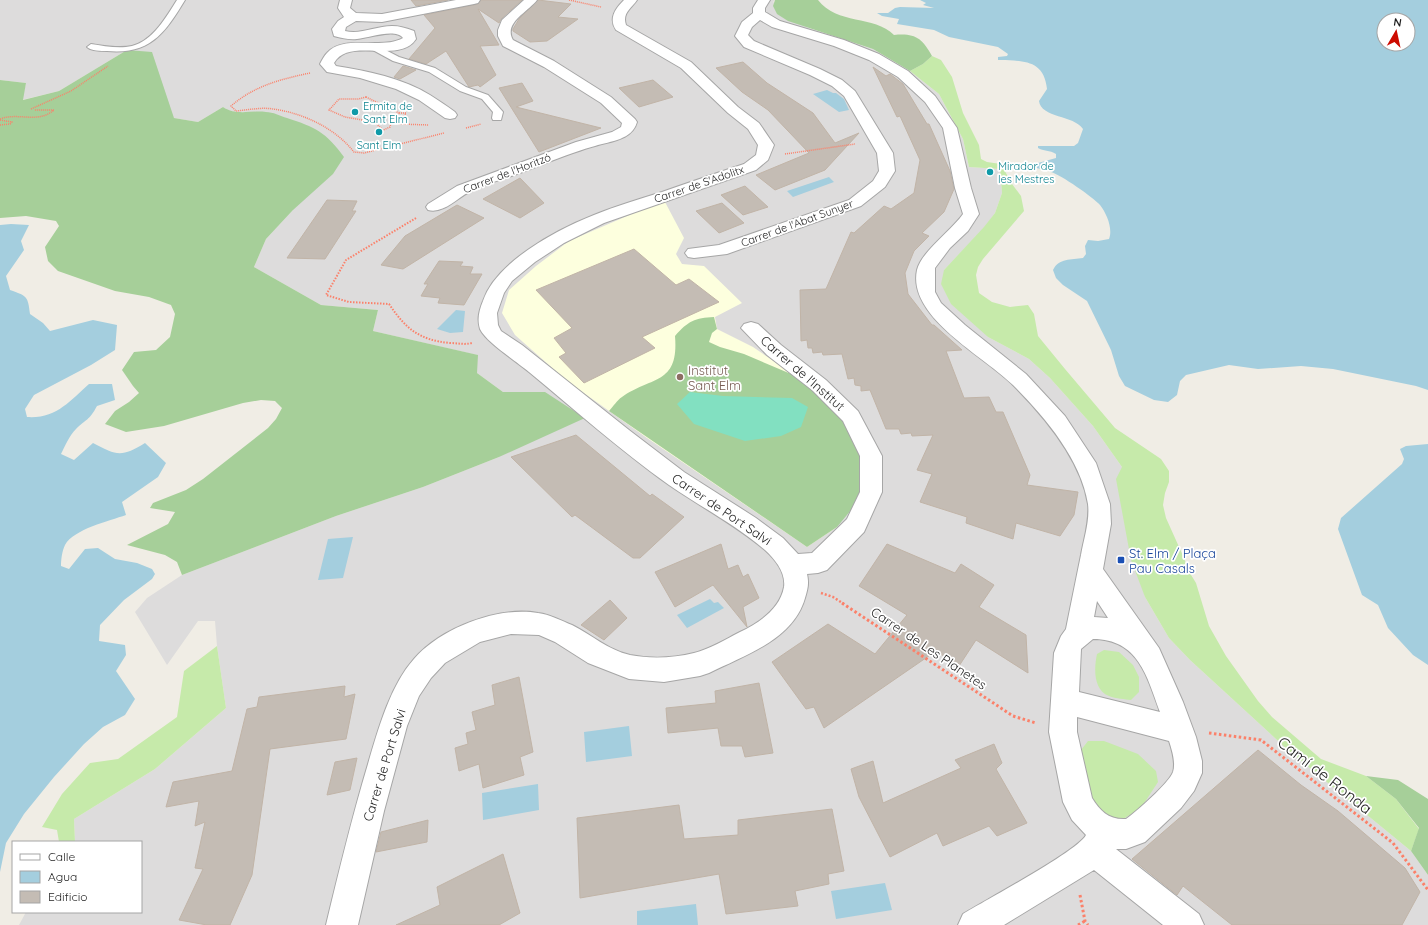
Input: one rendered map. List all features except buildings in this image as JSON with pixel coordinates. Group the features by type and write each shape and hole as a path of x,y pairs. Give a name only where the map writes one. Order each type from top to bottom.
{"street":[{"path":"346,0 343,4 344,9 346,13 353,17 382,18 474,0"},
{"name":"Carrer de l'Horitzó","path":"434,207 463,190 581,145 617,135 628,129 630,122 606,100 549,64 508,43 504,36 506,23 531,0"},
{"path":"625,6 618,22 620,27 686,65 734,110 754,126 766,145 763,157"},
{"path":"761,7 776,24 839,43 874,57 903,74 930,99 950,128 963,188 971,214 962,227 944,244 926,268 924,278 926,292 933,306 958,330 1020,379 1058,421 1088,469 1099,504 1098,524 1078,634"},
{"name":"Carrer de l'Abat Sunyer","path":"694,253 721,250 855,202 879,184 887,171 885,153 850,94 837,83 749,44 741,36 746,25 761,7"},
{"path":"353,17 342,24 338,29 339,33 343,35 356,35 396,30 404,31 409,34 410,40 402,45 348,48 340,50 328,58 327,64 332,69 362,74 401,86 424,97 450,114"},
{"name":"Carrer de S'Adolitx","path":"493,335 488,325 488,313 495,292 506,277 529,258 558,239 598,219 750,166 763,157"},
{"name":"Carrer de l'Institut","path":"751,328 774,350 819,385 851,416 871,456 871,492 856,525 818,563 792,565"},
{"name":"Carrer de Port Salvi","path":"342,925 369,811 392,726 408,688 422,669 436,655 474,632 511,623 540,624 564,634 597,655 629,668 664,670 700,664 763,633 777,622 790,607 796,584 792,565 774,544 748,525 676,478 621,436 515,350 493,335"},
{"path":"974,925 1075,865 1099,840 1112,833 1126,834 1135,830 1166,803 1180,787 1187,775 1188,761 1179,730 1155,666 1090,571"},
{"path":"1144,648 1132,638 1108,628 1091,628 1078,634 1073,639 1067,653 1063,732 1078,802 1099,840 1188,925"},
{"path":"1064,702 1179,730"}],"lane":[{"path":"91,47 121,49 137,47 151,39 167,23 181,0"},
{"path":"374,47 396,59 444,76 463,89 485,97 498,112 497,118"}],"path":[{"path":"569,0 625,6"},
{"path":"0,119 8,116 23,118 44,116 52,112 54,110 51,109 31,110 49,104 76,88 137,47"},
{"path":"332,69 277,80 249,92 231,106 236,111 254,108 274,109 292,114 327,128 340,137 354,152 364,153 447,132"},
{"path":"399,112 392,119 390,127 379,132 381,128 374,122 345,117 329,110 339,99 358,99 366,97 399,112 406,113 399,124 432,125"},
{"path":"0,119 12,122 10,124 0,125"},
{"path":"461,129 482,124"},
{"path":"763,157 858,144 865,150 885,153"},
{"path":"434,207 346,260 326,295 349,302 389,304 408,330 427,340 469,344 493,335"},
{"name":"Carrer de Les Planetes","path":"833,597 1013,716"},
{"name":"Camí de Ronda","path":"1179,730 1261,740 1393,843 1428,890"},
{"path":"1078,925 1085,921"}],"shaded area":[{"path":"0,0 775,0 773,2 809,28 873,49 910,71 939,94 963,139 969,167 1000,169 1002,193 995,213 985,227 944,270 988,337 1029,359 1050,378 1093,426 1122,467 1145,597 1169,638 1190,660 1289,751 1411,851 1428,875 1428,925 19,925 25,913 142,913 142,841 75,841 74,819 155,769 226,708 215,621 198,621 167,665 135,612 147,598 182,575 336,516 423,487 499,457 545,392 503,392 477,373 477,355 373,331 378,310 321,305 254,267 266,239 293,210 267,112 229,111 223,107 198,122 174,118 127,50 59,91 22,100 26,83 0,80"},
{"name":"Institut Sant Elm","path":"665,202 684,238 676,254 682,264 704,266 742,303 715,317 717,329 753,347 819,392 837,527 807,547 647,438 567,381 515,335 502,313 509,290 536,266 569,241 641,210"}],"green space":[{"path":"775,0 818,0 826,8 845,17 876,25 886,29 894,35 913,36 925,45 932,56 923,64 910,71 873,49 788,21 777,14 773,6"},
{"path":"127,50 152,52 174,118 198,122 223,107 228,110 238,112 271,113 313,128 325,136 344,157 333,174 293,210 266,239 254,267 321,305 378,310 373,331 478,355 477,373 503,392 545,392 585,418 499,457 423,487 336,516 182,575 177,562 165,555 127,545 168,524 175,512 150,508 153,503 186,490 203,479 268,428 276,419 282,408 275,401 261,400 243,403 164,426 126,432 105,424 115,411 139,393 122,370 134,352 156,350 170,337 175,314 171,305 149,297 115,291 58,271 48,261 45,247 59,226 56,221 26,216 0,218 0,80 26,83 23,100 59,91"},
{"path":"932,56 941,60 952,77 963,113 979,145 981,159 987,162 1001,164 1012,184 1021,196 1024,211 983,259 978,267 976,275 979,293 992,302 1010,307 1028,305 1034,314 1038,336 1115,428 1161,459 1169,471 1169,482 1163,505 1166,518 1188,570 1196,583 1209,626 1226,656 1258,701 1272,717 1321,759 1366,776 1396,799 1419,829 1411,851 1289,751 1190,660 1169,638 1145,597 1131,560 1116,479 1122,467 1093,426 1050,378 1029,359 988,337 951,304 941,284 944,270 995,213 1002,193 1000,169 969,167 963,139 939,94 910,71 923,64"},
{"path":"714,317 717,329 712,333 709,342 744,354 791,374 819,392 848,420 860,451 866,477 856,504 837,527 807,547 609,411 622,397 633,390 661,377 668,371 673,363 675,336 684,327 697,319"},
{"path":"690,392 723,396 792,398 808,407 801,427 781,436 745,441 694,424 677,404"},
{"path":"217,646 226,708 155,769 74,819 75,841 59,841 57,830 42,827 62,794 90,763 118,759 177,717 184,671"},
{"path":"1104,650 1119,652 1133,665 1139,677 1139,692 1131,700 1109,696 1100,689 1097,684 1095,666 1097,654"},
{"path":"1088,741 1104,741 1138,754 1156,771 1158,782 1141,808 1120,821 1106,817 1093,803 1081,750"},
{"path":"1366,776 1398,780 1428,799 1428,875 1411,851 1419,828 1396,799"}],"water":[{"path":"920,0 1428,0 1428,390 1416,386 1333,369 1301,366 1258,369 1229,365 1186,375 1180,381 1177,395 1168,402 1154,400 1125,386 1119,376 1111,350 1087,301 1063,285 1056,278 1053,270 1062,261 1083,258 1086,254 1085,246 1088,240 1098,241 1109,239 1110,226 1107,217 1100,205 1077,187 1056,174 1031,165 1056,158 1056,154 1040,149 1038,146 1074,146 1078,143 1083,129 1079,124 1051,114 1041,107 1039,101 1047,89 1045,79 1042,72 1032,64 1017,61 998,60 998,57 1007,56 1008,54 998,47 949,37 934,30 897,24 899,19 882,16 877,13 888,13 895,8 900,7 934,8 923,5 926,3"},
{"path":"827,90 836,93 844,99 849,110 839,112 813,94"},
{"path":"829,177 834,182 793,197 787,191"},
{"path":"0,225 29,225 21,241 24,250 6,276 10,290 23,295 26,298 30,314 43,323 50,331 93,320 117,325 115,350 91,365 34,395 25,409 27,417 46,415 62,408 89,384 112,384 115,400 97,406 89,417 71,435 61,454 74,460 93,443 114,452 125,453 145,443 166,463 158,477 122,502 126,515 76,534 64,547 61,566 69,569 85,549 98,548 115,559 137,563 152,569 155,574 152,579 124,600 100,625 99,641 125,645 126,655 116,671 135,699 125,715 103,727 84,744 54,777 24,814 6,843 0,872"},
{"path":"456,310 465,311 463,332 450,333 437,329"},
{"path":"1428,444 1428,665 1413,655 1388,628 1378,605 1362,595 1338,529 1341,518 1402,464 1404,459 1400,449 1406,446"},
{"path":"353,537 343,578 318,580 328,539"},
{"path":"710,599 714,603 718,602 724,608 687,628 677,615"},
{"path":"629,726 632,756 586,762 584,732"},
{"path":"538,784 539,810 483,820 482,793"},
{"path":"885,883 892,910 836,919 831,891"},
{"path":"696,904 698,925 637,925 637,911"}],"place":[{"name":"Ermita de Sant Elm","path":"355,112"},
{"name":"Sant Elm","path":"379,132"},
{"name":"Mirador de les Mestres","path":"990,172"},
{"name":"Institut Sant Elm","path":"680,377"},
{"name":"St. Elm / Plaça Pau Casals","path":"1121,560"}]}
